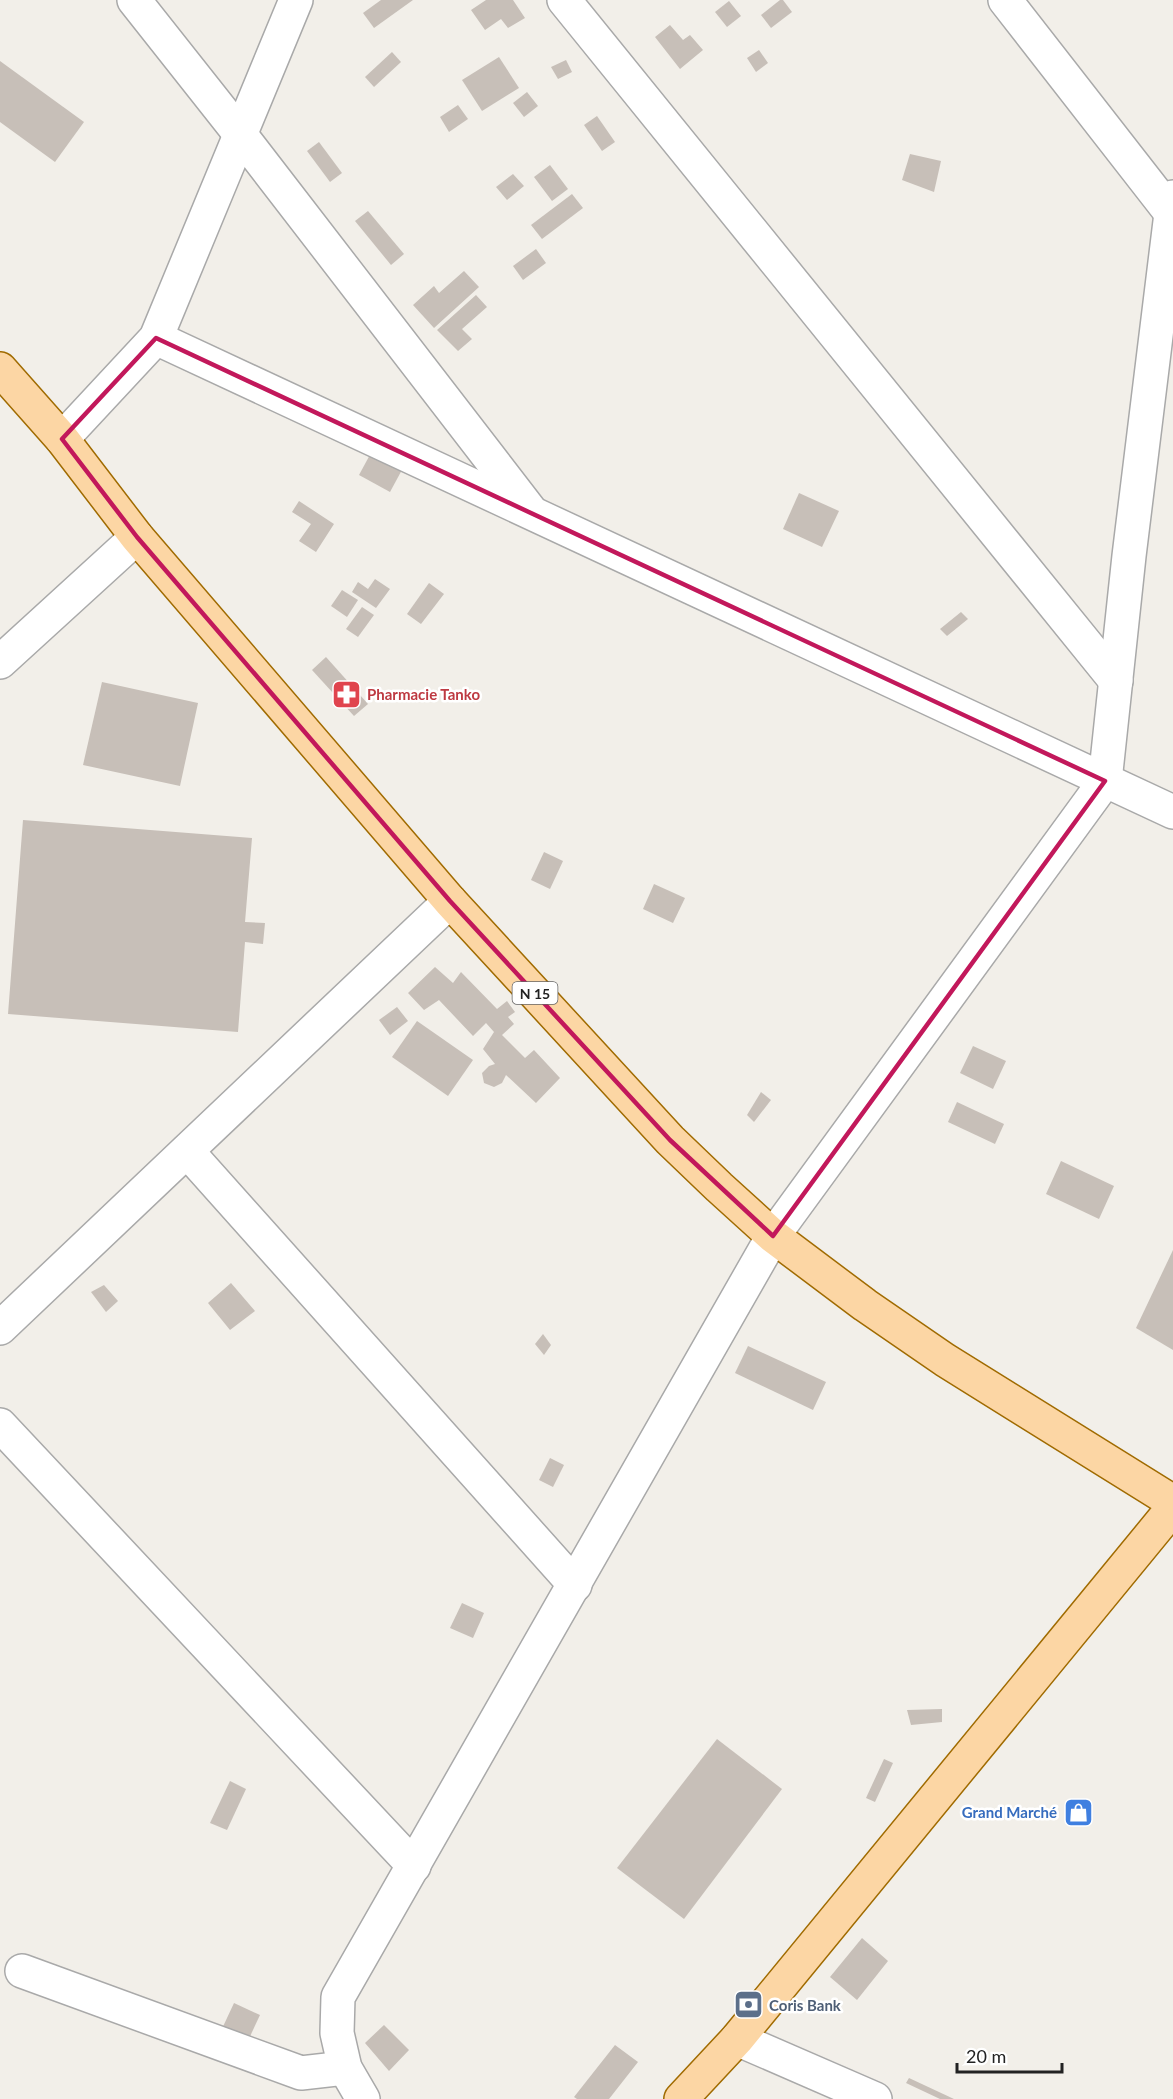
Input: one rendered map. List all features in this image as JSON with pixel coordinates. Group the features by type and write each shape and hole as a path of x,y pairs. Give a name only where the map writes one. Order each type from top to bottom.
{"main road":[{"name":"N 15","path":"0,369 62,439 137,537 450,901 670,1140 774,1236 865,1305 945,1360 1173,1502"},
{"path":"681,2099 737,2039 1173,1508"}],"street":[{"path":"134,0 532,513"},
{"path":"62,439 156,338 296,0"},
{"path":"564,0 1116,681"},
{"path":"363,2099 345,2068 337,2033 338,1997 774,1236 1105,781 1129,556 1172,205 1005,0"},
{"path":"156,338 1173,812"},
{"path":"0,662 137,537"},
{"path":"0,1328 450,901"},
{"path":"187,1150 575,1585"},
{"path":"0,1425 414,1866"},
{"path":"22,1971 301,2073 345,2068"},
{"path":"737,2039 875,2099"}],"highlighted area":[{"path":"156,338 1105,781 773,1236 670,1140 450,901 137,537 62,439"}],"building":[{"path":"381,0 413,0 374,28 363,13"},
{"path":"486,0 513,0 525,18 508,28 501,19 485,30 471,10"},
{"path":"783,0 792,12 771,28 761,15"},
{"path":"729,1 741,16 727,27 715,12"},
{"path":"670,25 683,40 690,35 703,50 680,69 655,37"},
{"path":"759,50 768,63 756,72 747,58"},
{"path":"392,52 401,62 374,87 365,77"},
{"path":"499,57 519,88 482,111 462,80"},
{"path":"566,60 572,72 558,79 551,67"},
{"path":"0,61 84,122 55,162 0,122"},
{"path":"527,92 538,106 524,117 513,103"},
{"path":"458,105 468,119 449,132 440,117"},
{"path":"597,116 615,142 602,151 584,125"},
{"path":"319,142 342,173 330,182 307,151"},
{"path":"910,154 941,161 934,192 902,180"},
{"path":"550,165 568,189 552,201 534,177"},
{"path":"513,174 524,186 507,200 496,187"},
{"path":"572,194 583,208 542,239 531,225"},
{"path":"368,211 404,254 391,265 355,221"},
{"path":"536,249 546,263 523,280 513,266"},
{"path":"464,271 479,287 434,328 413,305 434,286 439,293"},
{"path":"476,295 487,307 462,329 472,339 458,351 437,330"},
{"path":"372,451 403,468 390,492 359,475"},
{"path":"799,493 839,511 822,547 783,529"},
{"path":"299,501 334,524 316,552 299,541 311,524 292,512"},
{"path":"375,579 390,589 376,608 352,592 358,582 368,589"},
{"path":"429,583 444,594 421,624 407,614"},
{"path":"342,590 358,600 347,617 331,606"},
{"path":"362,607 374,615 358,637 346,629"},
{"path":"961,612 968,619 947,636 940,629"},
{"path":"326,657 368,704 354,716 312,670"},
{"path":"102,682 198,703 180,786 83,765"},
{"path":"23,820 252,838 245,922 265,923 263,944 245,942 238,1032 8,1014"},
{"path":"544,852 563,861 550,889 531,880"},
{"path":"654,884 685,898 673,923 643,909"},
{"path":"435,967 453,983 461,972 497,1009 507,1001 515,1012 508,1017 514,1024 502,1035 525,1058 534,1050 560,1078 536,1103 506,1075 502,1083 494,1087 484,1083 482,1073 495,1064 483,1049 494,1032 486,1023 473,1036 439,1000 424,1010 408,993"},
{"path":"397,1007 408,1021 390,1035 379,1020"},
{"path":"417,1021 473,1060 448,1096 392,1057"},
{"path":"973,1046 1006,1061 993,1089 960,1073"},
{"path":"761,1092 771,1100 754,1122 747,1115"},
{"path":"957,1102 1004,1124 995,1144 948,1122"},
{"path":"1061,1161 1114,1186 1099,1219 1046,1194"},
{"path":"1173,1250 1173,1350 1136,1328"},
{"path":"231,1283 255,1311 230,1330 208,1303"},
{"path":"104,1285 118,1301 106,1312 91,1292"},
{"path":"543,1334 551,1345 544,1355 535,1344"},
{"path":"748,1346 826,1382 813,1410 735,1373"},
{"path":"550,1458 564,1465 553,1487 539,1480"},
{"path":"462,1603 484,1613 473,1638 450,1628"},
{"path":"942,1709 942,1722 911,1725 907,1710"},
{"path":"717,1739 782,1789 684,1919 617,1868"},
{"path":"884,1759 893,1763 875,1802 866,1798"},
{"path":"230,1781 246,1789 227,1830 210,1823"},
{"path":"862,1938 888,1961 857,2000 830,1977"},
{"path":"234,2003 260,2015 246,2045 220,2033"},
{"path":"384,2025 409,2050 389,2071 365,2043"},
{"path":"615,2045 638,2062 609,2099 577,2099 574,2097"},
{"path":"909,2078 954,2099 940,2099 906,2083"}],"place":[{"name":"Pharmacie Tanko","path":"346,694"},
{"name":"Grand Marché","path":"1078,1812"},
{"name":"Coris Bank","path":"748,2005"}]}
